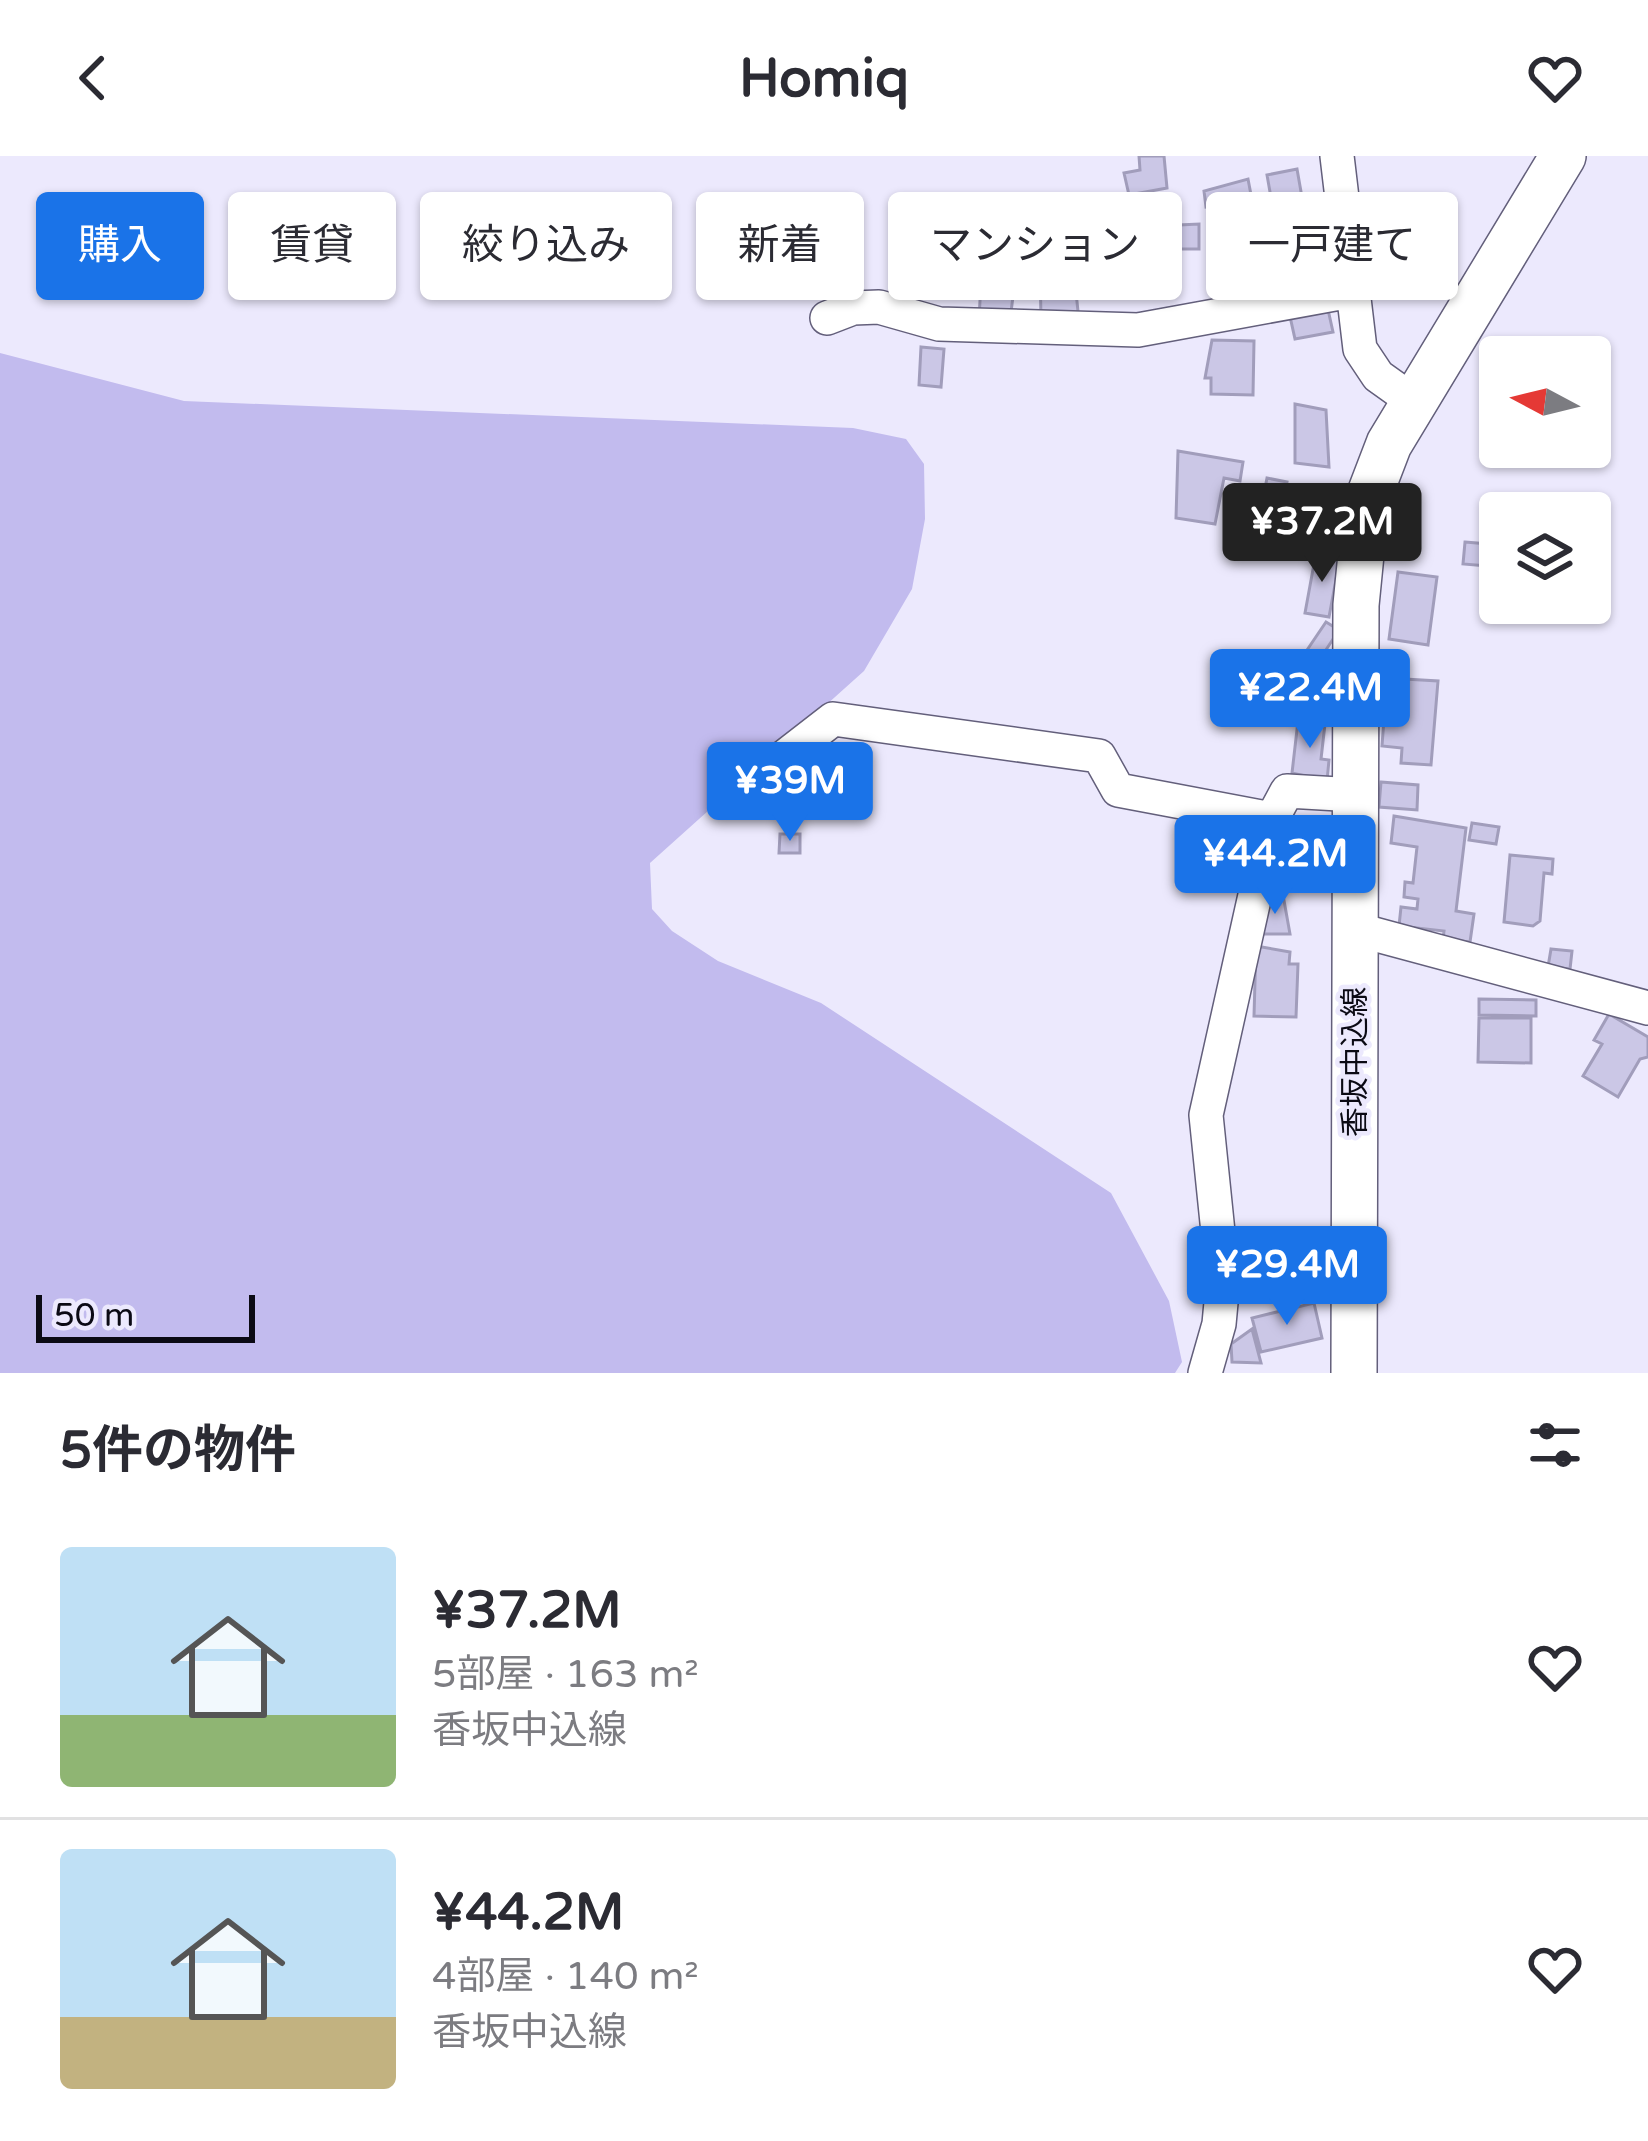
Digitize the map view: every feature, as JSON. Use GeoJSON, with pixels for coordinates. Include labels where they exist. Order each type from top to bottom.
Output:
{"type":"FeatureCollection","features":[{"type":"Feature","properties":{"kind":"main road","name":"香坂中込線"},"geometry":{"type":"LineString","coordinates":[[1354,1373],[1356,605],[1362,531],[1375,476],[1413,401],[1563,156]]}},
{"type":"Feature","properties":{"kind":"street"},"geometry":{"type":"LineString","coordinates":[[1337,156],[1341,192]]}},
{"type":"Feature","properties":{"kind":"street"},"geometry":{"type":"LineString","coordinates":[[827,318],[853,308],[879,307],[939,324],[1138,330],[1303,300]]}},
{"type":"Feature","properties":{"kind":"street"},"geometry":{"type":"LineString","coordinates":[[1353,300],[1360,349],[1368,364],[1413,401]]}},
{"type":"Feature","properties":{"kind":"street"},"geometry":{"type":"LineString","coordinates":[[776,764],[833,719],[1099,756],[1118,790],[1272,819]]}},
{"type":"Feature","properties":{"kind":"street"},"geometry":{"type":"LineString","coordinates":[[1205,1373],[1219,1324],[1222,1281],[1206,1115],[1272,819],[1286,791],[1356,794]]}},
{"type":"Feature","properties":{"kind":"street"},"geometry":{"type":"LineString","coordinates":[[1355,929],[1648,1008]]}},
{"type":"Feature","properties":{"kind":"shaded area"},"geometry":{"type":"Polygon","coordinates":[[[0,353],[184,401],[853,428],[906,439],[924,464],[925,519],[912,589],[864,671],[650,863],[652,909],[672,931],[718,961],[821,1003],[1111,1193],[1169,1301],[1182,1362],[1175,1373],[0,1373],[0,353]]]}},
{"type":"Feature","properties":{"kind":"building"},"geometry":{"type":"Polygon","coordinates":[[[1139,156],[1164,156],[1167,188],[1128,192],[1124,173],[1140,170],[1139,156]]]}},
{"type":"Feature","properties":{"kind":"building"},"geometry":{"type":"Polygon","coordinates":[[[1297,169],[1301,192],[1270,192],[1267,175],[1297,169]]]}},
{"type":"Feature","properties":{"kind":"building"},"geometry":{"type":"Polygon","coordinates":[[[1248,179],[1250,192],[1206,192],[1206,207],[1204,191],[1248,179]]]}},
{"type":"Feature","properties":{"kind":"building"},"geometry":{"type":"Polygon","coordinates":[[[1199,224],[1199,249],[1182,249],[1182,225],[1199,224]]]}},
{"type":"Feature","properties":{"kind":"building"},"geometry":{"type":"Polygon","coordinates":[[[980,300],[1013,300],[1010,320],[979,319],[980,300]]]}},
{"type":"Feature","properties":{"kind":"building"},"geometry":{"type":"Polygon","coordinates":[[[1041,300],[1077,300],[1079,321],[1041,320],[1041,300]]]}},
{"type":"Feature","properties":{"kind":"building"},"geometry":{"type":"Polygon","coordinates":[[[1327,305],[1333,332],[1295,339],[1289,312],[1327,305]]]}},
{"type":"Feature","properties":{"kind":"building"},"geometry":{"type":"Polygon","coordinates":[[[1212,340],[1254,341],[1253,395],[1211,394],[1211,378],[1205,378],[1212,340]]]}},
{"type":"Feature","properties":{"kind":"building"},"geometry":{"type":"Polygon","coordinates":[[[921,347],[944,349],[941,387],[919,385],[921,347]]]}},
{"type":"Feature","properties":{"kind":"building"},"geometry":{"type":"Polygon","coordinates":[[[1295,404],[1326,410],[1329,467],[1295,463],[1295,404]]]}},
{"type":"Feature","properties":{"kind":"building"},"geometry":{"type":"Polygon","coordinates":[[[1178,451],[1243,462],[1240,481],[1224,478],[1215,524],[1176,518],[1178,451]]]}},
{"type":"Feature","properties":{"kind":"building"},"geometry":{"type":"Polygon","coordinates":[[[1267,478],[1287,482],[1276,539],[1256,535],[1267,478]]]}},
{"type":"Feature","properties":{"kind":"building"},"geometry":{"type":"Polygon","coordinates":[[[1320,520],[1338,523],[1334,549],[1316,546],[1320,520]]]}},
{"type":"Feature","properties":{"kind":"building"},"geometry":{"type":"Polygon","coordinates":[[[1465,542],[1479,543],[1479,565],[1463,564],[1465,542]]]}},
{"type":"Feature","properties":{"kind":"building"},"geometry":{"type":"Polygon","coordinates":[[[1316,553],[1340,558],[1329,617],[1305,613],[1316,553]]]}},
{"type":"Feature","properties":{"kind":"building"},"geometry":{"type":"Polygon","coordinates":[[[1398,572],[1437,577],[1428,645],[1389,639],[1398,572]]]}},
{"type":"Feature","properties":{"kind":"building"},"geometry":{"type":"Polygon","coordinates":[[[1326,622],[1339,630],[1318,662],[1305,653],[1326,622]]]}},
{"type":"Feature","properties":{"kind":"building"},"geometry":{"type":"Polygon","coordinates":[[[1387,678],[1438,681],[1431,765],[1401,763],[1402,748],[1382,746],[1387,678]]]}},
{"type":"Feature","properties":{"kind":"building"},"geometry":{"type":"Polygon","coordinates":[[[1298,721],[1325,724],[1321,759],[1329,760],[1327,781],[1292,773],[1298,721]]]}},
{"type":"Feature","properties":{"kind":"building"},"geometry":{"type":"Polygon","coordinates":[[[1381,782],[1418,785],[1417,810],[1379,807],[1381,782]]]}},
{"type":"Feature","properties":{"kind":"building"},"geometry":{"type":"Polygon","coordinates":[[[1394,816],[1466,828],[1456,911],[1474,914],[1470,942],[1443,939],[1444,931],[1399,926],[1401,907],[1417,909],[1418,899],[1404,897],[1405,882],[1413,883],[1417,847],[1391,843],[1394,816]]]}},
{"type":"Feature","properties":{"kind":"building"},"geometry":{"type":"Polygon","coordinates":[[[1472,823],[1499,827],[1496,844],[1469,840],[1472,823]]]}},
{"type":"Feature","properties":{"kind":"building"},"geometry":{"type":"Polygon","coordinates":[[[780,834],[800,834],[800,853],[779,853],[780,834]]]}},
{"type":"Feature","properties":{"kind":"building"},"geometry":{"type":"Polygon","coordinates":[[[1510,855],[1553,859],[1552,874],[1544,873],[1540,921],[1533,926],[1504,922],[1510,855]]]}},
{"type":"Feature","properties":{"kind":"building"},"geometry":{"type":"Polygon","coordinates":[[[1269,894],[1283,895],[1290,934],[1259,934],[1269,894]]]}},
{"type":"Feature","properties":{"kind":"building"},"geometry":{"type":"Polygon","coordinates":[[[1256,946],[1290,952],[1289,964],[1298,964],[1296,1017],[1254,1016],[1256,946]]]}},
{"type":"Feature","properties":{"kind":"building"},"geometry":{"type":"Polygon","coordinates":[[[1551,949],[1572,951],[1570,969],[1548,967],[1551,949]]]}},
{"type":"Feature","properties":{"kind":"building"},"geometry":{"type":"Polygon","coordinates":[[[1479,999],[1536,1000],[1536,1016],[1479,1015],[1479,999]]]}},
{"type":"Feature","properties":{"kind":"building"},"geometry":{"type":"Polygon","coordinates":[[[1609,1014],[1648,1037],[1648,1057],[1640,1059],[1618,1097],[1583,1076],[1602,1044],[1594,1040],[1609,1014]]]}},
{"type":"Feature","properties":{"kind":"building"},"geometry":{"type":"Polygon","coordinates":[[[1479,1018],[1531,1018],[1531,1063],[1478,1062],[1479,1018]]]}},
{"type":"Feature","properties":{"kind":"building"},"geometry":{"type":"Polygon","coordinates":[[[1314,1303],[1322,1338],[1261,1352],[1252,1318],[1314,1303]]]}},
{"type":"Feature","properties":{"kind":"building"},"geometry":{"type":"Polygon","coordinates":[[[1252,1329],[1261,1363],[1232,1362],[1231,1344],[1252,1329]]]}}]}
